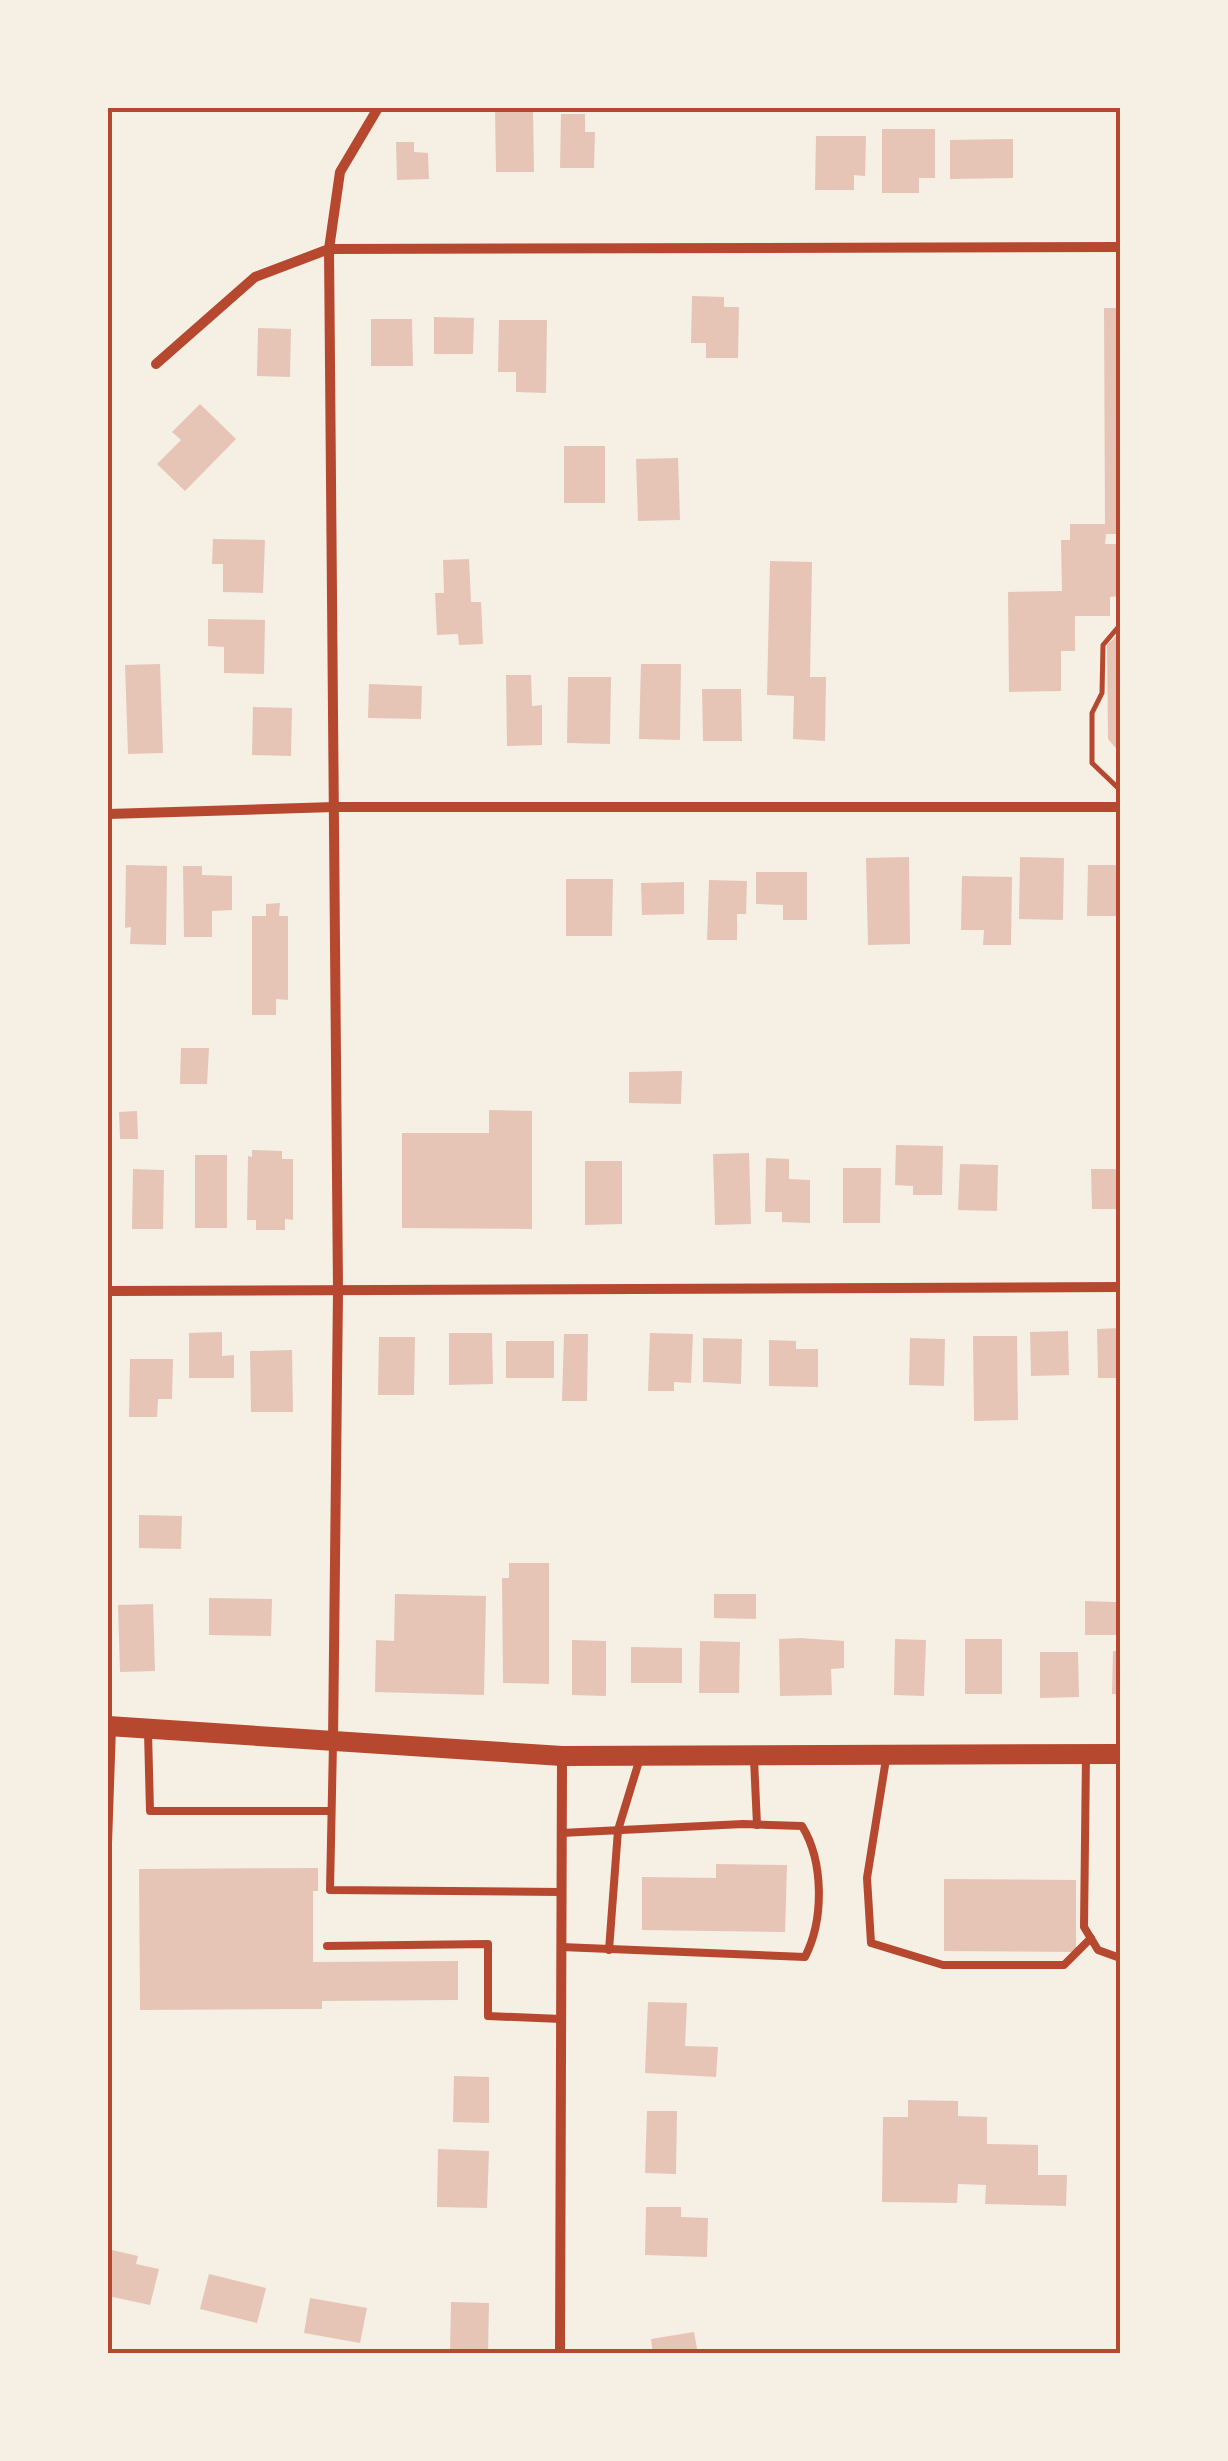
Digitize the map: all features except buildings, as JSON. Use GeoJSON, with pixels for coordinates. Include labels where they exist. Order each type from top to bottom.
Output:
{"type":"FeatureCollection","features":[{"type":"Feature","properties":{"kind":"main road"},"geometry":{"type":"LineString","coordinates":[[110,1726],[562,1756],[1120,1754]]}},
{"type":"Feature","properties":{"kind":"street"},"geometry":{"type":"LineString","coordinates":[[333,1743],[338,1291],[329,249],[340,172],[378,108]]}},
{"type":"Feature","properties":{"kind":"street"},"geometry":{"type":"LineString","coordinates":[[156,364],[255,277],[329,249],[1120,247]]}},
{"type":"Feature","properties":{"kind":"street"},"geometry":{"type":"LineString","coordinates":[[108,814],[334,808],[1120,807]]}},
{"type":"Feature","properties":{"kind":"street"},"geometry":{"type":"LineString","coordinates":[[108,1292],[1120,1287]]}},
{"type":"Feature","properties":{"kind":"street"},"geometry":{"type":"LineString","coordinates":[[560,2354],[562,1756]]}},
{"type":"Feature","properties":{"kind":"lane"},"geometry":{"type":"LineString","coordinates":[[108,1843],[110,1726]]}},
{"type":"Feature","properties":{"kind":"lane"},"geometry":{"type":"LineString","coordinates":[[148,1729],[150,1812],[331,1811]]}},
{"type":"Feature","properties":{"kind":"lane"},"geometry":{"type":"LineString","coordinates":[[333,1743],[330,1890],[561,1892]]}},
{"type":"Feature","properties":{"kind":"lane"},"geometry":{"type":"LineString","coordinates":[[886,1754],[867,1878],[871,1943],[942,1965],[1064,1965],[1091,1938]]}},
{"type":"Feature","properties":{"kind":"lane"},"geometry":{"type":"LineString","coordinates":[[1086,1754],[1084,1927],[1098,1950],[1120,1958]]}},
{"type":"Feature","properties":{"kind":"lane"},"geometry":{"type":"LineString","coordinates":[[754,1755],[758,1825]]}},
{"type":"Feature","properties":{"kind":"lane"},"geometry":{"type":"LineString","coordinates":[[609,1950],[618,1830],[641,1756]]}},
{"type":"Feature","properties":{"kind":"lane"},"geometry":{"type":"LineString","coordinates":[[561,1948],[805,1957],[817,1934],[816,1850],[802,1826],[562,1833]]}},
{"type":"Feature","properties":{"kind":"lane"},"geometry":{"type":"LineString","coordinates":[[327,1946],[488,1944],[488,2016],[561,2018]]}},
{"type":"Feature","properties":{"kind":"path"},"geometry":{"type":"LineString","coordinates":[[1120,625],[1102,645],[1102,693],[1092,712],[1092,763],[1120,790]]}}]}
